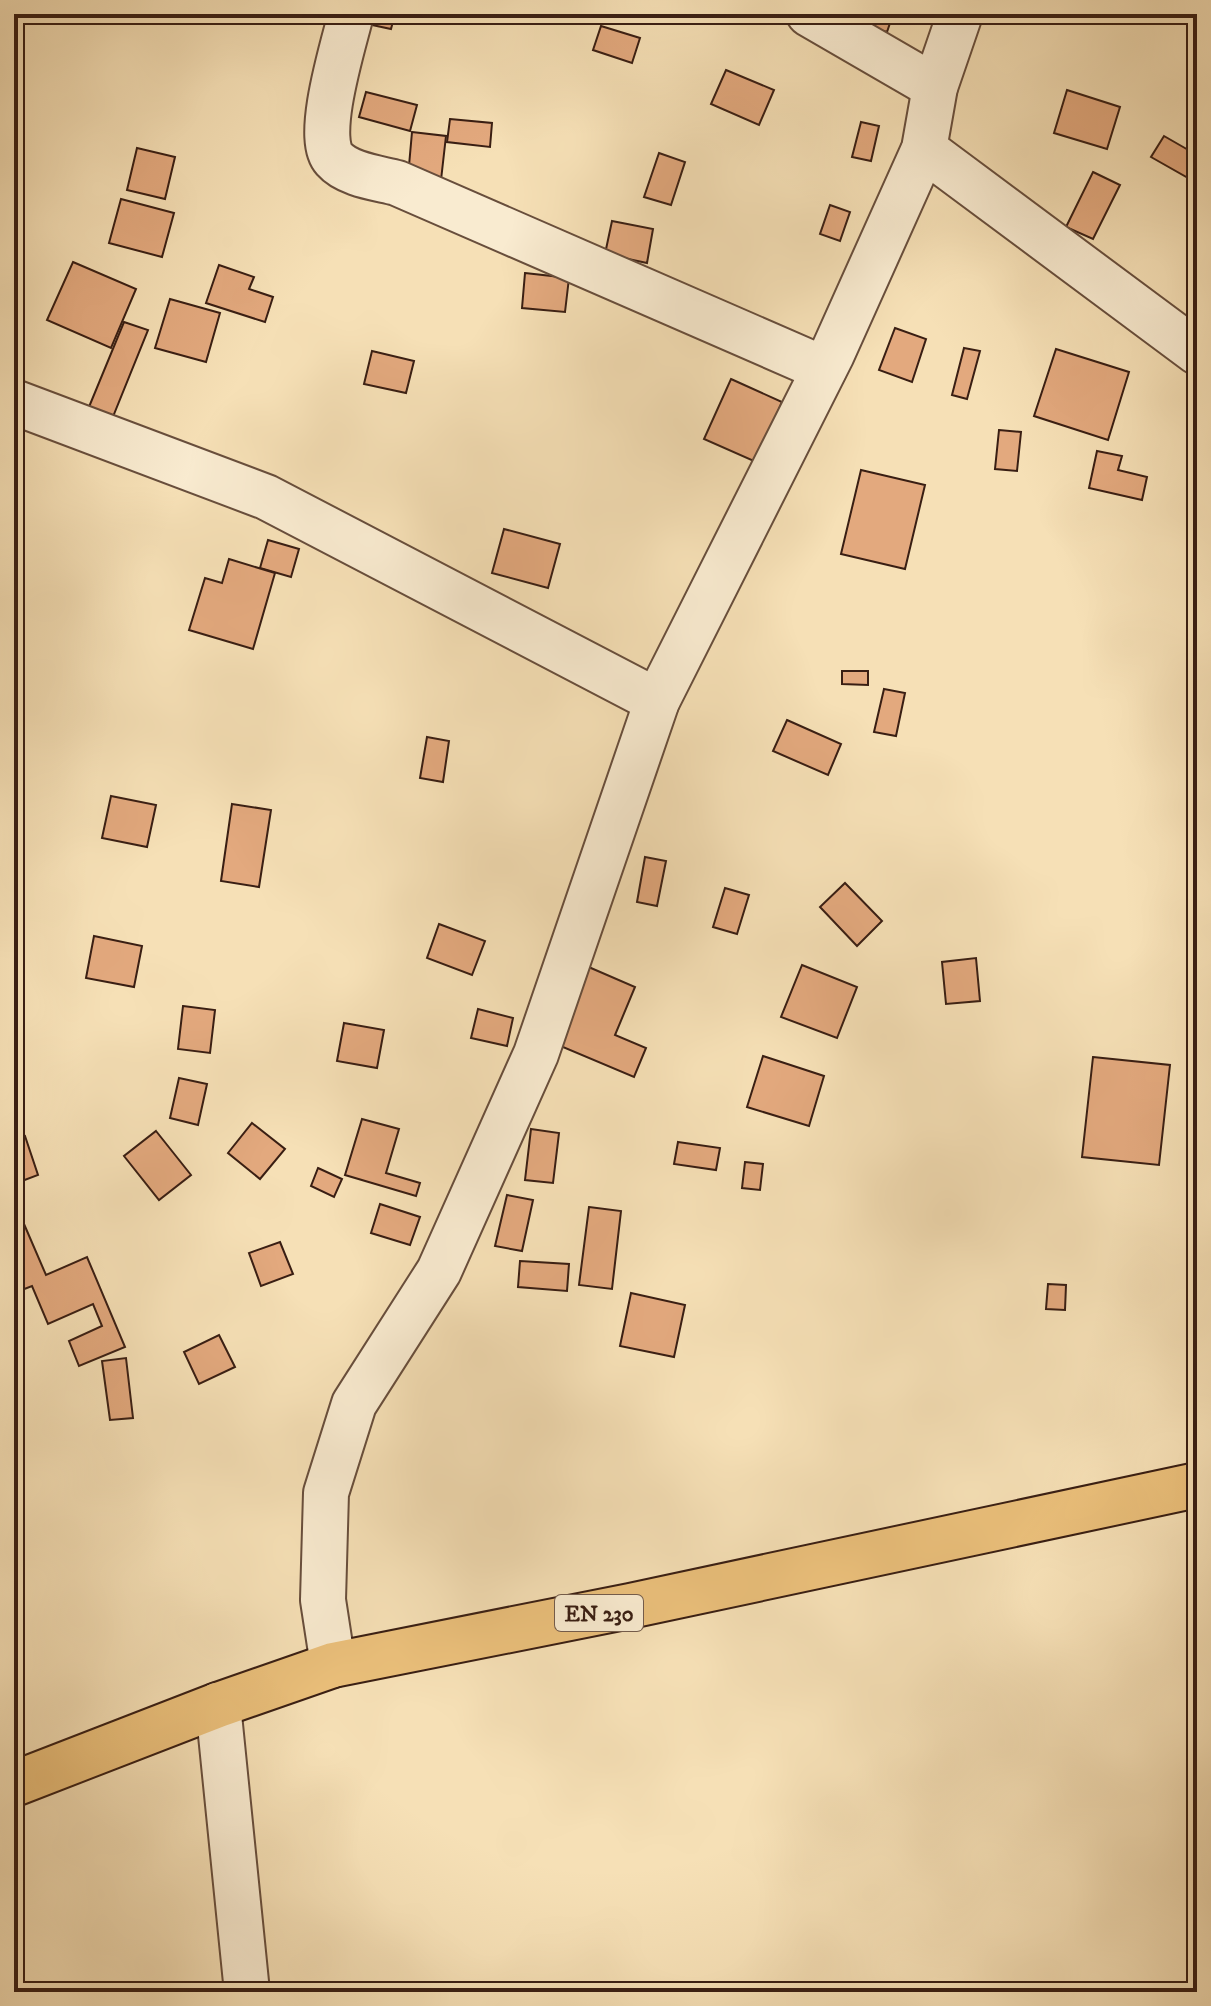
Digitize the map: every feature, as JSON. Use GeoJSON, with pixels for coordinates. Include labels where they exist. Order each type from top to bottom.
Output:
{"type":"FeatureCollection","features":[{"type":"Feature","properties":{"kind":"main road","name":"EN 230"},"geometry":{"type":"LineString","coordinates":[[14,1784],[218,1705],[333,1665],[646,1603],[1197,1485]]}},
{"type":"Feature","properties":{"kind":"street"},"geometry":{"type":"LineString","coordinates":[[351,14],[328,108],[327,141],[333,158],[348,169],[397,183],[824,369]]}},
{"type":"Feature","properties":{"kind":"street"},"geometry":{"type":"LineString","coordinates":[[809,14],[935,87]]}},
{"type":"Feature","properties":{"kind":"street"},"geometry":{"type":"LineString","coordinates":[[333,1665],[323,1600],[326,1493],[354,1404],[439,1271],[536,1054],[657,701],[824,369],[924,149],[935,87],[960,14]]}},
{"type":"Feature","properties":{"kind":"street"},"geometry":{"type":"LineString","coordinates":[[924,149],[1197,352]]}},
{"type":"Feature","properties":{"kind":"street"},"geometry":{"type":"LineString","coordinates":[[14,402],[266,497],[657,701]]}},
{"type":"Feature","properties":{"kind":"street"},"geometry":{"type":"LineString","coordinates":[[218,1705],[247,1992]]}},
{"type":"Feature","properties":{"kind":"building"},"geometry":{"type":"Polygon","coordinates":[[[360,14],[395,14],[391,29],[358,22],[360,14]]]}},
{"type":"Feature","properties":{"kind":"building"},"geometry":{"type":"Polygon","coordinates":[[[846,14],[893,14],[887,32],[844,20],[846,14]]]}},
{"type":"Feature","properties":{"kind":"building"},"geometry":{"type":"Polygon","coordinates":[[[601,26],[640,38],[632,63],[593,50],[601,26]]]}},
{"type":"Feature","properties":{"kind":"building"},"geometry":{"type":"Polygon","coordinates":[[[726,70],[774,90],[759,125],[711,104],[726,70]]]}},
{"type":"Feature","properties":{"kind":"building"},"geometry":{"type":"Polygon","coordinates":[[[1067,90],[1120,107],[1107,149],[1054,133],[1067,90]]]}},
{"type":"Feature","properties":{"kind":"building"},"geometry":{"type":"Polygon","coordinates":[[[366,92],[417,105],[410,131],[359,117],[366,92]]]}},
{"type":"Feature","properties":{"kind":"building"},"geometry":{"type":"Polygon","coordinates":[[[450,119],[492,123],[490,147],[447,142],[450,119]]]}},
{"type":"Feature","properties":{"kind":"building"},"geometry":{"type":"Polygon","coordinates":[[[861,122],[879,126],[871,161],[852,157],[861,122]]]}},
{"type":"Feature","properties":{"kind":"building"},"geometry":{"type":"Polygon","coordinates":[[[412,132],[446,136],[441,180],[408,177],[412,132]]]}},
{"type":"Feature","properties":{"kind":"building"},"geometry":{"type":"Polygon","coordinates":[[[1164,136],[1197,155],[1197,183],[1151,157],[1164,136]]]}},
{"type":"Feature","properties":{"kind":"building"},"geometry":{"type":"Polygon","coordinates":[[[137,148],[175,157],[165,199],[127,190],[137,148]]]}},
{"type":"Feature","properties":{"kind":"building"},"geometry":{"type":"Polygon","coordinates":[[[659,153],[685,162],[671,205],[644,197],[659,153]]]}},
{"type":"Feature","properties":{"kind":"building"},"geometry":{"type":"Polygon","coordinates":[[[1093,172],[1120,185],[1093,239],[1066,227],[1093,172]]]}},
{"type":"Feature","properties":{"kind":"building"},"geometry":{"type":"Polygon","coordinates":[[[121,199],[174,213],[162,257],[109,243],[121,199]]]}},
{"type":"Feature","properties":{"kind":"building"},"geometry":{"type":"Polygon","coordinates":[[[830,205],[850,212],[840,241],[820,234],[830,205]]]}},
{"type":"Feature","properties":{"kind":"building"},"geometry":{"type":"Polygon","coordinates":[[[612,221],[653,229],[647,263],[605,254],[612,221]]]}},
{"type":"Feature","properties":{"kind":"building"},"geometry":{"type":"Polygon","coordinates":[[[73,262],[136,289],[111,348],[47,320],[73,262]]]}},
{"type":"Feature","properties":{"kind":"building"},"geometry":{"type":"Polygon","coordinates":[[[219,265],[254,277],[249,289],[273,297],[265,322],[206,303],[219,265]]]}},
{"type":"Feature","properties":{"kind":"building"},"geometry":{"type":"Polygon","coordinates":[[[525,273],[569,278],[565,312],[522,308],[525,273]]]}},
{"type":"Feature","properties":{"kind":"building"},"geometry":{"type":"Polygon","coordinates":[[[170,299],[220,313],[206,362],[155,348],[170,299]]]}},
{"type":"Feature","properties":{"kind":"building"},"geometry":{"type":"Polygon","coordinates":[[[124,322],[148,330],[108,429],[84,419],[124,322]]]}},
{"type":"Feature","properties":{"kind":"building"},"geometry":{"type":"Polygon","coordinates":[[[895,328],[926,339],[912,382],[879,370],[895,328]]]}},
{"type":"Feature","properties":{"kind":"building"},"geometry":{"type":"Polygon","coordinates":[[[964,348],[980,351],[967,399],[952,395],[964,348]]]}},
{"type":"Feature","properties":{"kind":"building"},"geometry":{"type":"Polygon","coordinates":[[[1056,349],[1129,372],[1108,440],[1034,416],[1056,349]]]}},
{"type":"Feature","properties":{"kind":"building"},"geometry":{"type":"Polygon","coordinates":[[[372,351],[414,361],[406,393],[364,384],[372,351]]]}},
{"type":"Feature","properties":{"kind":"building"},"geometry":{"type":"Polygon","coordinates":[[[731,379],[782,402],[756,462],[704,439],[731,379]]]}},
{"type":"Feature","properties":{"kind":"building"},"geometry":{"type":"Polygon","coordinates":[[[999,430],[1021,432],[1017,471],[995,469],[999,430]]]}},
{"type":"Feature","properties":{"kind":"building"},"geometry":{"type":"Polygon","coordinates":[[[1097,451],[1122,456],[1118,470],[1147,477],[1142,500],[1089,488],[1097,451]]]}},
{"type":"Feature","properties":{"kind":"building"},"geometry":{"type":"Polygon","coordinates":[[[861,470],[925,485],[905,569],[841,554],[861,470]]]}},
{"type":"Feature","properties":{"kind":"building"},"geometry":{"type":"Polygon","coordinates":[[[504,529],[560,544],[548,588],[492,573],[504,529]]]}},
{"type":"Feature","properties":{"kind":"building"},"geometry":{"type":"Polygon","coordinates":[[[268,540],[299,549],[291,577],[260,568],[268,540]]]}},
{"type":"Feature","properties":{"kind":"building"},"geometry":{"type":"Polygon","coordinates":[[[229,559],[275,573],[253,649],[189,630],[205,578],[222,583],[229,559]]]}},
{"type":"Feature","properties":{"kind":"building"},"geometry":{"type":"Polygon","coordinates":[[[842,671],[868,671],[868,685],[842,684],[842,671]]]}},
{"type":"Feature","properties":{"kind":"building"},"geometry":{"type":"Polygon","coordinates":[[[884,689],[905,693],[896,736],[874,732],[884,689]]]}},
{"type":"Feature","properties":{"kind":"building"},"geometry":{"type":"Polygon","coordinates":[[[787,720],[841,744],[828,775],[773,751],[787,720]]]}},
{"type":"Feature","properties":{"kind":"building"},"geometry":{"type":"Polygon","coordinates":[[[427,737],[449,741],[443,782],[420,778],[427,737]]]}},
{"type":"Feature","properties":{"kind":"building"},"geometry":{"type":"Polygon","coordinates":[[[111,796],[156,805],[147,847],[102,838],[111,796]]]}},
{"type":"Feature","properties":{"kind":"building"},"geometry":{"type":"Polygon","coordinates":[[[232,804],[271,810],[259,887],[221,881],[232,804]]]}},
{"type":"Feature","properties":{"kind":"building"},"geometry":{"type":"Polygon","coordinates":[[[645,857],[666,861],[657,906],[637,902],[645,857]]]}},
{"type":"Feature","properties":{"kind":"building"},"geometry":{"type":"Polygon","coordinates":[[[845,883],[882,921],[857,946],[820,907],[845,883]]]}},
{"type":"Feature","properties":{"kind":"building"},"geometry":{"type":"Polygon","coordinates":[[[725,888],[749,895],[737,934],[713,927],[725,888]]]}},
{"type":"Feature","properties":{"kind":"building"},"geometry":{"type":"Polygon","coordinates":[[[439,924],[485,941],[472,975],[427,958],[439,924]]]}},
{"type":"Feature","properties":{"kind":"building"},"geometry":{"type":"Polygon","coordinates":[[[94,936],[142,946],[134,987],[86,978],[94,936]]]}},
{"type":"Feature","properties":{"kind":"building"},"geometry":{"type":"Polygon","coordinates":[[[976,958],[980,1001],[946,1004],[942,962],[976,958]]]}},
{"type":"Feature","properties":{"kind":"building"},"geometry":{"type":"Polygon","coordinates":[[[584,965],[635,987],[615,1035],[646,1048],[634,1077],[551,1042],[584,965]]]}},
{"type":"Feature","properties":{"kind":"building"},"geometry":{"type":"Polygon","coordinates":[[[802,965],[857,987],[837,1038],[781,1017],[802,965]]]}},
{"type":"Feature","properties":{"kind":"building"},"geometry":{"type":"Polygon","coordinates":[[[183,1006],[215,1010],[210,1053],[178,1049],[183,1006]]]}},
{"type":"Feature","properties":{"kind":"building"},"geometry":{"type":"Polygon","coordinates":[[[478,1009],[513,1018],[507,1046],[471,1038],[478,1009]]]}},
{"type":"Feature","properties":{"kind":"building"},"geometry":{"type":"Polygon","coordinates":[[[344,1023],[384,1030],[377,1068],[337,1061],[344,1023]]]}},
{"type":"Feature","properties":{"kind":"building"},"geometry":{"type":"Polygon","coordinates":[[[763,1056],[824,1076],[809,1126],[747,1107],[763,1056]]]}},
{"type":"Feature","properties":{"kind":"building"},"geometry":{"type":"Polygon","coordinates":[[[1093,1057],[1170,1065],[1159,1165],[1082,1157],[1093,1057]]]}},
{"type":"Feature","properties":{"kind":"building"},"geometry":{"type":"Polygon","coordinates":[[[179,1078],[207,1084],[198,1125],[170,1118],[179,1078]]]}},
{"type":"Feature","properties":{"kind":"building"},"geometry":{"type":"Polygon","coordinates":[[[362,1119],[399,1129],[386,1173],[420,1183],[416,1196],[345,1175],[362,1119]]]}},
{"type":"Feature","properties":{"kind":"building"},"geometry":{"type":"Polygon","coordinates":[[[252,1123],[285,1149],[260,1179],[228,1153],[252,1123]]]}},
{"type":"Feature","properties":{"kind":"building"},"geometry":{"type":"Polygon","coordinates":[[[531,1129],[559,1133],[553,1183],[525,1180],[531,1129]]]}},
{"type":"Feature","properties":{"kind":"building"},"geometry":{"type":"Polygon","coordinates":[[[156,1131],[191,1175],[159,1200],[124,1156],[156,1131]]]}},
{"type":"Feature","properties":{"kind":"building"},"geometry":{"type":"Polygon","coordinates":[[[25,1136],[38,1175],[14,1184],[14,1139],[25,1136]]]}},
{"type":"Feature","properties":{"kind":"building"},"geometry":{"type":"Polygon","coordinates":[[[678,1142],[720,1148],[716,1170],[674,1164],[678,1142]]]}},
{"type":"Feature","properties":{"kind":"building"},"geometry":{"type":"Polygon","coordinates":[[[745,1162],[763,1164],[760,1190],[742,1188],[745,1162]]]}},
{"type":"Feature","properties":{"kind":"building"},"geometry":{"type":"Polygon","coordinates":[[[318,1168],[342,1179],[334,1197],[311,1186],[318,1168]]]}},
{"type":"Feature","properties":{"kind":"building"},"geometry":{"type":"Polygon","coordinates":[[[507,1195],[533,1200],[522,1251],[495,1246],[507,1195]]]}},
{"type":"Feature","properties":{"kind":"building"},"geometry":{"type":"Polygon","coordinates":[[[380,1204],[420,1217],[410,1245],[371,1233],[380,1204]]]}},
{"type":"Feature","properties":{"kind":"building"},"geometry":{"type":"Polygon","coordinates":[[[589,1207],[621,1211],[612,1289],[579,1285],[589,1207]]]}},
{"type":"Feature","properties":{"kind":"building"},"geometry":{"type":"Polygon","coordinates":[[[24,1224],[46,1275],[87,1257],[125,1347],[79,1366],[69,1341],[102,1326],[93,1304],[48,1324],[32,1286],[14,1293],[14,1228],[24,1224]]]}},
{"type":"Feature","properties":{"kind":"building"},"geometry":{"type":"Polygon","coordinates":[[[280,1242],[293,1274],[261,1286],[249,1253],[280,1242]]]}},
{"type":"Feature","properties":{"kind":"building"},"geometry":{"type":"Polygon","coordinates":[[[520,1261],[569,1264],[567,1291],[518,1287],[520,1261]]]}},
{"type":"Feature","properties":{"kind":"building"},"geometry":{"type":"Polygon","coordinates":[[[1048,1284],[1066,1285],[1065,1310],[1046,1309],[1048,1284]]]}},
{"type":"Feature","properties":{"kind":"building"},"geometry":{"type":"Polygon","coordinates":[[[631,1293],[685,1305],[674,1357],[620,1346],[631,1293]]]}},
{"type":"Feature","properties":{"kind":"building"},"geometry":{"type":"Polygon","coordinates":[[[219,1335],[235,1367],[199,1384],[184,1352],[219,1335]]]}},
{"type":"Feature","properties":{"kind":"building"},"geometry":{"type":"Polygon","coordinates":[[[126,1358],[133,1418],[110,1420],[102,1361],[126,1358]]]}}]}
